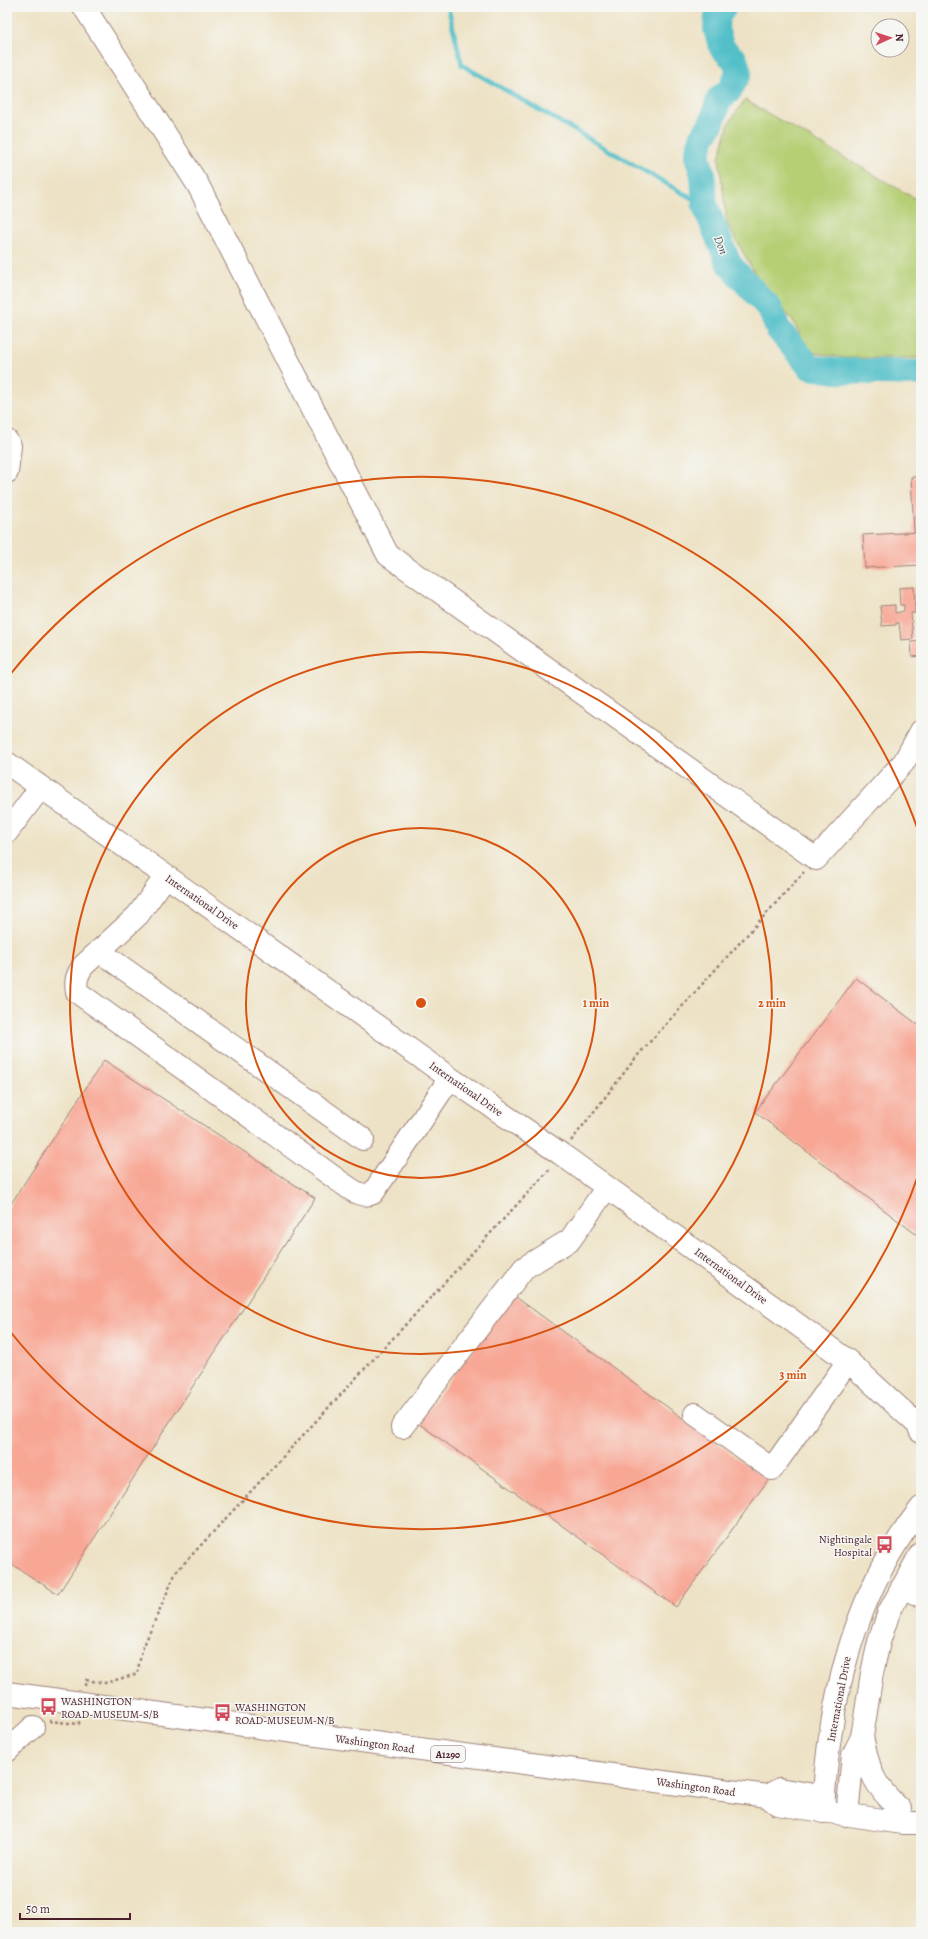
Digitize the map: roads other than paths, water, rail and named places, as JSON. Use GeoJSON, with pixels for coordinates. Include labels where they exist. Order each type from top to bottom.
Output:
{"type":"FeatureCollection","features":[{"type":"Feature","properties":{"kind":"street"},"geometry":{"type":"LineString","coordinates":[[84,7],[198,185],[388,555],[816,859],[904,762],[921,731]]}},
{"type":"Feature","properties":{"kind":"street"},"geometry":{"type":"LineString","coordinates":[[7,441],[10,446],[7,472]]}},
{"type":"Feature","properties":{"kind":"street","name":"International Drive"},"geometry":{"type":"LineString","coordinates":[[7,763],[450,1078],[607,1187],[848,1361],[920,1428]]}},
{"type":"Feature","properties":{"kind":"street"},"geometry":{"type":"LineString","coordinates":[[7,832],[42,787]]}},
{"type":"Feature","properties":{"kind":"street"},"geometry":{"type":"LineString","coordinates":[[166,876],[138,915],[77,975],[75,983],[77,992],[360,1195],[367,1196],[373,1193],[450,1078]]}},
{"type":"Feature","properties":{"kind":"street"},"geometry":{"type":"LineString","coordinates":[[100,951],[363,1139]]}},
{"type":"Feature","properties":{"kind":"street"},"geometry":{"type":"LineString","coordinates":[[402,1427],[524,1268],[570,1240],[607,1187]]}},
{"type":"Feature","properties":{"kind":"street"},"geometry":{"type":"LineString","coordinates":[[695,1414],[772,1469],[848,1361]]}},
{"type":"Feature","properties":{"kind":"street","name":"International Drive"},"geometry":{"type":"LineString","coordinates":[[824,1804],[840,1683],[857,1624],[880,1572],[907,1525],[921,1508]]}},
{"type":"Feature","properties":{"kind":"street"},"geometry":{"type":"LineString","coordinates":[[848,1808],[853,1755],[862,1737],[872,1673],[879,1642],[889,1612],[921,1553]]}},
{"type":"Feature","properties":{"kind":"street"},"geometry":{"type":"LineString","coordinates":[[902,1587],[921,1596]]}},
{"type":"Feature","properties":{"kind":"street","name":"Washington Road"},"geometry":{"type":"LineString","coordinates":[[7,1693],[129,1711],[767,1796],[780,1789],[824,1804],[848,1808],[902,1823],[921,1822]]}},
{"type":"Feature","properties":{"kind":"street"},"geometry":{"type":"LineString","coordinates":[[7,1751],[33,1727]]}},
{"type":"Feature","properties":{"kind":"street"},"geometry":{"type":"LineString","coordinates":[[862,1737],[870,1770],[876,1784],[900,1809]]}},
{"type":"Feature","properties":{"kind":"street","name":"Washington Road"},"geometry":{"type":"LineString","coordinates":[[848,1808],[900,1809],[921,1813]]}},
{"type":"Feature","properties":{"kind":"waterway"},"geometry":{"type":"LineString","coordinates":[[448,7],[462,65],[705,206]]}},
{"type":"Feature","properties":{"kind":"waterway","name":"Don"},"geometry":{"type":"LineString","coordinates":[[724,7],[717,17],[716,29],[722,48],[735,60],[739,73],[729,91],[719,99],[712,122],[702,138],[697,155],[703,175],[705,206],[729,264],[770,309],[778,329],[810,367],[836,371],[921,373]]}},
{"type":"Feature","properties":{"kind":"place","name":"Nightingale Hospital"},"geometry":{"type":"Point","coordinates":[885,1545]}},
{"type":"Feature","properties":{"kind":"place","name":"WASHINGTON ROAD-MUSEUM-S/B"},"geometry":{"type":"Point","coordinates":[48,1707]}},
{"type":"Feature","properties":{"kind":"place","name":"WASHINGTON ROAD-MUSEUM-N/B"},"geometry":{"type":"Point","coordinates":[222,1713]}}]}
